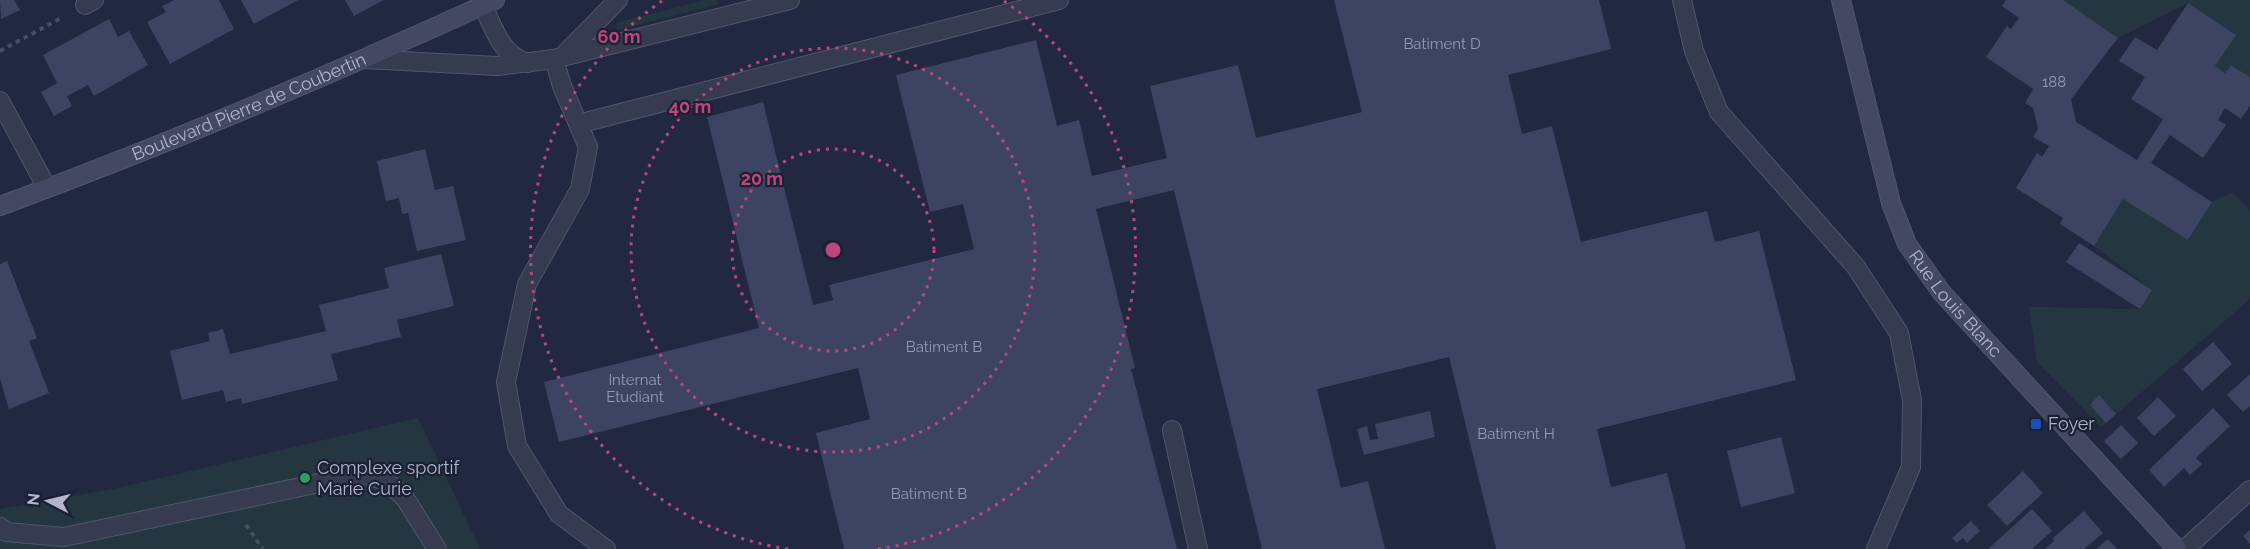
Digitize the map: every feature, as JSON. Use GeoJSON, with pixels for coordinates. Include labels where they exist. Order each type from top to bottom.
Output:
{"type":"FeatureCollection","features":[{"type":"Feature","properties":{"kind":"street"},"geometry":{"type":"LineString","coordinates":[[558,58],[618,0]]}},
{"type":"Feature","properties":{"kind":"street"},"geometry":{"type":"LineString","coordinates":[[364,59],[497,66],[530,64],[790,0]]}},
{"type":"Feature","properties":{"kind":"street"},"geometry":{"type":"LineString","coordinates":[[578,124],[1059,0]]}},
{"type":"Feature","properties":{"kind":"street"},"geometry":{"type":"LineString","coordinates":[[1682,0],[1694,51],[1719,112],[1856,267],[1899,333],[1912,400],[1911,467],[1876,549]]}},
{"type":"Feature","properties":{"kind":"street","name":"Rue Louis Blanc"},"geometry":{"type":"LineString","coordinates":[[1841,0],[1891,203],[1907,244],[1942,293],[2177,549]]}},
{"type":"Feature","properties":{"kind":"street"},"geometry":{"type":"LineString","coordinates":[[489,3],[506,50],[517,60],[530,64]]}},
{"type":"Feature","properties":{"kind":"street","name":"Boulevard Pierre de Coubertin"},"geometry":{"type":"LineString","coordinates":[[0,206],[47,189],[364,59],[489,3]]}},
{"type":"Feature","properties":{"kind":"street"},"geometry":{"type":"LineString","coordinates":[[558,58],[578,124],[588,147],[580,189],[527,284],[506,382],[517,446],[558,514],[606,549]]}},
{"type":"Feature","properties":{"kind":"street"},"geometry":{"type":"LineString","coordinates":[[0,100],[47,189]]}},
{"type":"Feature","properties":{"kind":"street"},"geometry":{"type":"LineString","coordinates":[[1172,430],[1198,549]]}},
{"type":"Feature","properties":{"kind":"street"},"geometry":{"type":"LineString","coordinates":[[0,527],[6,531],[64,537],[362,474],[386,481],[405,498],[436,549]]}},
{"type":"Feature","properties":{"kind":"street"},"geometry":{"type":"LineString","coordinates":[[2185,549],[2250,490]]}},
{"type":"Feature","properties":{"kind":"path"},"geometry":{"type":"LineString","coordinates":[[0,51],[90,2]]}},
{"type":"Feature","properties":{"kind":"shaded area"},"geometry":{"type":"Polygon","coordinates":[[[705,0],[716,0],[718,4],[618,30],[616,23],[705,0]]]}},
{"type":"Feature","properties":{"kind":"shaded area"},"geometry":{"type":"Polygon","coordinates":[[[2063,0],[2250,0],[2250,77],[2232,65],[2225,73],[2215,66],[2235,34],[2188,3],[2118,38],[2063,0]]]}},
{"type":"Feature","properties":{"kind":"shaded area"},"geometry":{"type":"Polygon","coordinates":[[[2233,192],[2250,211],[2250,299],[2101,427],[2037,362],[2029,307],[2140,309],[2152,290],[2094,246],[2123,199],[2188,240],[2212,202],[2233,192]]]}},
{"type":"Feature","properties":{"kind":"shaded area","name":"Complexe sportif Marie Curie"},"geometry":{"type":"Polygon","coordinates":[[[418,418],[480,549],[0,549],[0,509],[118,488],[418,418]]]}},
{"type":"Feature","properties":{"kind":"building"},"geometry":{"type":"Polygon","coordinates":[[[0,0],[14,0],[20,10],[1,19],[0,0]]]}},
{"type":"Feature","properties":{"kind":"building"},"geometry":{"type":"Polygon","coordinates":[[[174,0],[219,0],[234,29],[170,64],[147,22],[166,12],[162,6],[174,0]]]}},
{"type":"Feature","properties":{"kind":"building"},"geometry":{"type":"Polygon","coordinates":[[[241,0],[298,0],[254,24],[241,0]]]}},
{"type":"Feature","properties":{"kind":"building"},"geometry":{"type":"Polygon","coordinates":[[[345,0],[384,0],[354,16],[345,0]]]}},
{"type":"Feature","properties":{"kind":"building"},"geometry":{"type":"Polygon","coordinates":[[[1334,0],[1599,0],[1611,49],[1508,75],[1522,134],[1552,126],[1581,242],[1707,211],[1715,242],[1759,231],[1796,380],[1597,429],[1611,487],[1667,473],[1686,549],[1496,549],[1449,357],[1317,389],[1341,488],[1368,481],[1385,549],[1262,549],[1174,190],[1096,209],[1135,368],[1131,369],[1177,549],[844,549],[816,433],[870,419],[858,368],[559,442],[544,382],[759,328],[707,117],[763,102],[813,305],[833,300],[829,285],[974,249],[963,204],[930,212],[896,75],[1036,40],[1057,126],[1079,120],[1092,176],[1167,158],[1150,86],[1238,65],[1256,138],[1362,112],[1334,0]]]}},
{"type":"Feature","properties":{"kind":"building"},"geometry":{"type":"Polygon","coordinates":[[[2006,0],[2063,0],[2118,38],[2071,99],[2076,122],[2137,160],[2163,119],[2131,99],[2145,77],[2119,61],[2135,37],[2157,50],[2188,3],[2236,35],[2215,66],[2225,73],[2231,65],[2250,77],[2250,106],[2241,119],[2225,108],[2218,120],[2226,125],[2203,158],[2170,135],[2151,163],[2212,202],[2188,240],[2123,199],[2094,246],[2060,224],[2063,218],[2016,188],[2037,153],[2042,157],[2049,146],[2033,137],[2038,129],[2036,120],[2033,108],[2025,103],[2033,89],[1986,57],[2007,26],[2011,29],[2019,18],[2002,6],[2006,0]]]}},
{"type":"Feature","properties":{"kind":"building"},"geometry":{"type":"Polygon","coordinates":[[[109,19],[118,37],[129,31],[148,65],[94,96],[88,85],[67,96],[72,106],[54,116],[41,92],[57,83],[43,55],[109,19]]]}},
{"type":"Feature","properties":{"kind":"building"},"geometry":{"type":"Polygon","coordinates":[[[425,149],[435,190],[453,186],[466,240],[417,251],[408,213],[402,214],[399,198],[386,201],[377,161],[425,149]]]}},
{"type":"Feature","properties":{"kind":"building"},"geometry":{"type":"Polygon","coordinates":[[[2079,243],[2152,290],[2140,309],[2066,262],[2079,243]]]}},
{"type":"Feature","properties":{"kind":"building"},"geometry":{"type":"Polygon","coordinates":[[[441,254],[454,306],[397,320],[401,337],[331,354],[338,380],[242,404],[241,398],[226,402],[223,390],[182,400],[170,351],[210,341],[208,333],[223,329],[230,354],[326,331],[319,305],[389,288],[384,268],[441,254]]]}},
{"type":"Feature","properties":{"kind":"building"},"geometry":{"type":"Polygon","coordinates":[[[7,261],[37,338],[29,341],[49,393],[9,409],[0,379],[0,264],[7,261]]]}},
{"type":"Feature","properties":{"kind":"building"},"geometry":{"type":"Polygon","coordinates":[[[2213,342],[2232,364],[2202,391],[2183,369],[2213,342]]]}},
{"type":"Feature","properties":{"kind":"building"},"geometry":{"type":"Polygon","coordinates":[[[2250,374],[2250,406],[2243,412],[2227,395],[2250,374]]]}},
{"type":"Feature","properties":{"kind":"building"},"geometry":{"type":"Polygon","coordinates":[[[2099,395],[2116,414],[2106,423],[2090,405],[2099,395]]]}},
{"type":"Feature","properties":{"kind":"building"},"geometry":{"type":"Polygon","coordinates":[[[2158,397],[2176,416],[2154,436],[2137,418],[2158,397]]]}},
{"type":"Feature","properties":{"kind":"building"},"geometry":{"type":"Polygon","coordinates":[[[2213,408],[2230,426],[2196,458],[2202,464],[2190,475],[2184,468],[2164,487],[2149,470],[2213,408]]]}},
{"type":"Feature","properties":{"kind":"building"},"geometry":{"type":"Polygon","coordinates":[[[1430,411],[1435,437],[1364,455],[1357,429],[1367,426],[1370,440],[1378,439],[1375,424],[1430,411]]]}},
{"type":"Feature","properties":{"kind":"building"},"geometry":{"type":"Polygon","coordinates":[[[2121,425],[2138,443],[2121,459],[2104,441],[2121,425]]]}},
{"type":"Feature","properties":{"kind":"building"},"geometry":{"type":"Polygon","coordinates":[[[1781,437],[1795,493],[1741,507],[1727,451],[1781,437]]]}},
{"type":"Feature","properties":{"kind":"building"},"geometry":{"type":"Polygon","coordinates":[[[2023,471],[2043,493],[2007,526],[1987,505],[2023,471]]]}},
{"type":"Feature","properties":{"kind":"building"},"geometry":{"type":"Polygon","coordinates":[[[2032,509],[2052,531],[2032,549],[1988,549],[2032,509]]]}},
{"type":"Feature","properties":{"kind":"building"},"geometry":{"type":"Polygon","coordinates":[[[2084,511],[2103,533],[2084,549],[2045,549],[2054,541],[2053,538],[2084,511]]]}},
{"type":"Feature","properties":{"kind":"building"},"geometry":{"type":"Polygon","coordinates":[[[1971,521],[1980,531],[1967,543],[1963,538],[1957,543],[1952,538],[1971,521]]]}},
{"type":"Feature","properties":{"kind":"building"},"geometry":{"type":"Polygon","coordinates":[[[2250,530],[2250,544],[2243,536],[2250,530]]]}},
{"type":"Feature","properties":{"kind":"building"},"geometry":{"type":"Polygon","coordinates":[[[2108,539],[2117,549],[2096,549],[2108,539]]]}},
{"type":"Feature","properties":{"kind":"place","name":"Foyer"},"geometry":{"type":"Point","coordinates":[2036,424]}},
{"type":"Feature","properties":{"kind":"place","name":"Complexe sportif Marie Curie"},"geometry":{"type":"Point","coordinates":[305,478]}}]}
